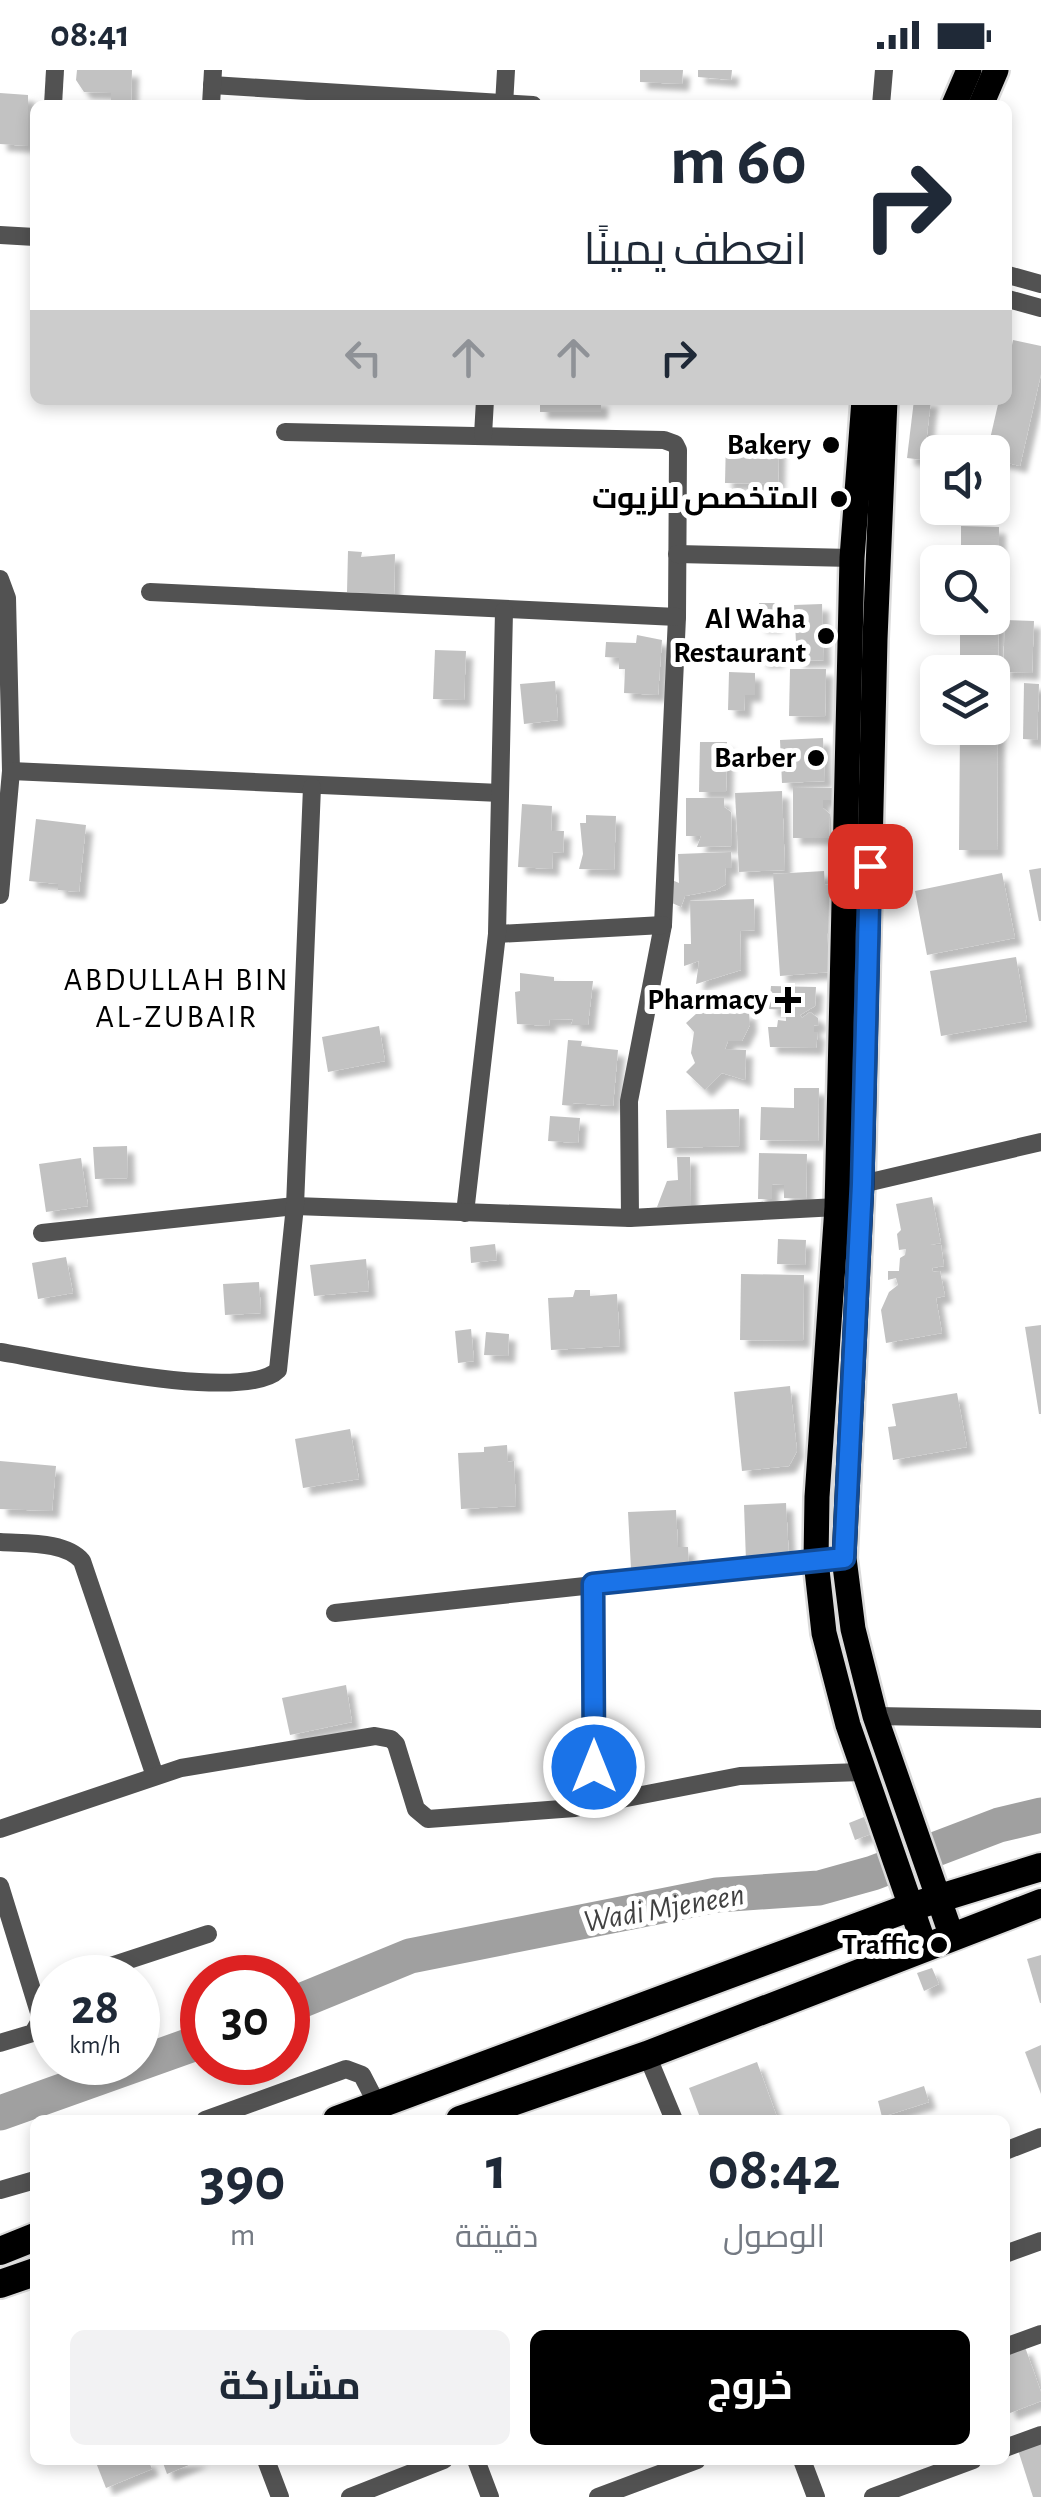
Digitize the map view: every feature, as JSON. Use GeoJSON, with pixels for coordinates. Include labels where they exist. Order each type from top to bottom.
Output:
{"type":"FeatureCollection","features":[{"type":"Feature","properties":{"kind":"highway"},"geometry":{"type":"LineString","coordinates":[[350,2115],[921,1891],[1041,1866]]}},
{"type":"Feature","properties":{"kind":"highway"},"geometry":{"type":"LineString","coordinates":[[474,2115],[647,2054],[1041,1903]]}},
{"type":"Feature","properties":{"kind":"highway"},"geometry":{"type":"LineString","coordinates":[[0,2250],[30,2239]]}},
{"type":"Feature","properties":{"kind":"highway"},"geometry":{"type":"LineString","coordinates":[[0,2284],[30,2274]]}},
{"type":"Feature","properties":{"kind":"main road"},"geometry":{"type":"LineString","coordinates":[[956,100],[969,70]]}},
{"type":"Feature","properties":{"kind":"main road"},"geometry":{"type":"LineString","coordinates":[[984,100],[996,70]]}},
{"type":"Feature","properties":{"kind":"main road"},"geometry":{"type":"LineString","coordinates":[[864,405],[852,558],[838,1207],[816,1561],[824,1632],[862,1772],[921,1891],[952,1937]]}},
{"type":"Feature","properties":{"kind":"main road"},"geometry":{"type":"LineString","coordinates":[[885,405],[862,1184],[844,1558],[853,1629],[921,1891],[925,1948]]}},
{"type":"Feature","properties":{"kind":"street"},"geometry":{"type":"LineString","coordinates":[[53,100],[55,70]]}},
{"type":"Feature","properties":{"kind":"street"},"geometry":{"type":"LineString","coordinates":[[504,100],[506,70]]}},
{"type":"Feature","properties":{"kind":"street"},"geometry":{"type":"LineString","coordinates":[[881,100],[884,70]]}},
{"type":"Feature","properties":{"kind":"street"},"geometry":{"type":"LineString","coordinates":[[212,77],[461,100]]}},
{"type":"Feature","properties":{"kind":"street"},"geometry":{"type":"LineString","coordinates":[[0,235],[30,237]]}},
{"type":"Feature","properties":{"kind":"street"},"geometry":{"type":"LineString","coordinates":[[1012,276],[1041,284]]}},
{"type":"Feature","properties":{"kind":"street"},"geometry":{"type":"LineString","coordinates":[[1012,300],[1041,308]]}},
{"type":"Feature","properties":{"kind":"street"},"geometry":{"type":"LineString","coordinates":[[483,435],[485,405]]}},
{"type":"Feature","properties":{"kind":"street"},"geometry":{"type":"LineString","coordinates":[[285,432],[664,440],[675,444],[679,456],[677,617],[663,926],[628,1102],[630,1218]]}},
{"type":"Feature","properties":{"kind":"street"},"geometry":{"type":"LineString","coordinates":[[678,554],[852,558]]}},
{"type":"Feature","properties":{"kind":"street"},"geometry":{"type":"LineString","coordinates":[[0,579],[7,598],[5,733],[11,772],[0,895]]}},
{"type":"Feature","properties":{"kind":"street"},"geometry":{"type":"LineString","coordinates":[[150,592],[677,617]]}},
{"type":"Feature","properties":{"kind":"street"},"geometry":{"type":"LineString","coordinates":[[465,1213],[497,934],[504,611]]}},
{"type":"Feature","properties":{"kind":"street"},"geometry":{"type":"LineString","coordinates":[[11,772],[500,793]]}},
{"type":"Feature","properties":{"kind":"street"},"geometry":{"type":"LineString","coordinates":[[0,1352],[196,1382],[235,1383],[272,1376],[282,1360],[295,1206],[312,787]]}},
{"type":"Feature","properties":{"kind":"street"},"geometry":{"type":"LineString","coordinates":[[497,934],[663,926]]}},
{"type":"Feature","properties":{"kind":"street"},"geometry":{"type":"LineString","coordinates":[[862,1184],[1041,1142]]}},
{"type":"Feature","properties":{"kind":"street"},"geometry":{"type":"LineString","coordinates":[[42,1233],[295,1206],[630,1218],[838,1207]]}},
{"type":"Feature","properties":{"kind":"street"},"geometry":{"type":"LineString","coordinates":[[0,1542],[64,1549],[75,1552],[82,1561],[155,1776]]}},
{"type":"Feature","properties":{"kind":"street"},"geometry":{"type":"LineString","coordinates":[[335,1613],[844,1558]]}},
{"type":"Feature","properties":{"kind":"street"},"geometry":{"type":"LineString","coordinates":[[593,1584],[594,1804]]}},
{"type":"Feature","properties":{"kind":"street"},"geometry":{"type":"LineString","coordinates":[[875,1716],[1041,1719]]}},
{"type":"Feature","properties":{"kind":"street"},"geometry":{"type":"LineString","coordinates":[[0,1828],[214,1760],[375,1736],[390,1738],[396,1744],[416,1810],[428,1819],[594,1804],[740,1776],[862,1772]]}},
{"type":"Feature","properties":{"kind":"street"},"geometry":{"type":"LineString","coordinates":[[0,1886],[30,1979]]}},
{"type":"Feature","properties":{"kind":"street"},"geometry":{"type":"LineString","coordinates":[[144,1955],[208,1934]]}},
{"type":"Feature","properties":{"kind":"street"},"geometry":{"type":"LineString","coordinates":[[0,2042],[30,2034]]}},
{"type":"Feature","properties":{"kind":"street"},"geometry":{"type":"LineString","coordinates":[[647,2054],[672,2115]]}},
{"type":"Feature","properties":{"kind":"street"},"geometry":{"type":"LineString","coordinates":[[218,2115],[346,2069],[362,2075],[377,2104]]}},
{"type":"Feature","properties":{"kind":"street"},"geometry":{"type":"LineString","coordinates":[[1010,2149],[1041,2137]]}},
{"type":"Feature","properties":{"kind":"street"},"geometry":{"type":"LineString","coordinates":[[0,2190],[30,2181]]}},
{"type":"Feature","properties":{"kind":"street"},"geometry":{"type":"LineString","coordinates":[[1010,2252],[1041,2241]]}},
{"type":"Feature","properties":{"kind":"street"},"geometry":{"type":"LineString","coordinates":[[1010,2345],[1041,2334]]}},
{"type":"Feature","properties":{"kind":"street"},"geometry":{"type":"LineString","coordinates":[[1010,2446],[1041,2435]]}},
{"type":"Feature","properties":{"kind":"street"},"geometry":{"type":"LineString","coordinates":[[268,2465],[280,2497]]}},
{"type":"Feature","properties":{"kind":"street"},"geometry":{"type":"LineString","coordinates":[[350,2497],[431,2465]]}},
{"type":"Feature","properties":{"kind":"street"},"geometry":{"type":"LineString","coordinates":[[478,2465],[490,2497]]}},
{"type":"Feature","properties":{"kind":"street"},"geometry":{"type":"LineString","coordinates":[[598,2497],[684,2465]]}},
{"type":"Feature","properties":{"kind":"street"},"geometry":{"type":"LineString","coordinates":[[804,2465],[816,2497]]}},
{"type":"Feature","properties":{"kind":"street"},"geometry":{"type":"LineString","coordinates":[[873,2497],[959,2465]]}},
{"type":"Feature","properties":{"kind":"building"},"geometry":{"type":"Polygon","coordinates":[[[77,70],[132,70],[131,100],[111,100],[111,93],[84,92],[76,80],[77,70]]]}},
{"type":"Feature","properties":{"kind":"building"},"geometry":{"type":"Polygon","coordinates":[[[640,70],[683,70],[682,84],[640,82],[640,70]]]}},
{"type":"Feature","properties":{"kind":"building"},"geometry":{"type":"Polygon","coordinates":[[[698,70],[732,70],[731,80],[698,77],[698,70]]]}},
{"type":"Feature","properties":{"kind":"building"},"geometry":{"type":"Polygon","coordinates":[[[0,93],[28,95],[28,146],[0,144],[0,93]]]}},
{"type":"Feature","properties":{"kind":"building"},"geometry":{"type":"Polygon","coordinates":[[[1013,340],[1041,346],[1041,374],[1020,466],[1010,464],[1010,435],[991,435],[998,405],[1012,405],[1013,340]]]}},
{"type":"Feature","properties":{"kind":"building"},"geometry":{"type":"Polygon","coordinates":[[[540,405],[601,405],[601,412],[540,412],[540,405]]]}},
{"type":"Feature","properties":{"kind":"building"},"geometry":{"type":"Polygon","coordinates":[[[913,405],[930,405],[927,435],[920,435],[920,460],[907,458],[913,405]]]}},
{"type":"Feature","properties":{"kind":"building"},"geometry":{"type":"Polygon","coordinates":[[[726,439],[779,440],[778,484],[725,483],[726,439]]]}},
{"type":"Feature","properties":{"kind":"building"},"geometry":{"type":"Polygon","coordinates":[[[961,526],[999,527],[999,545],[961,545],[961,526]]]}},
{"type":"Feature","properties":{"kind":"building"},"geometry":{"type":"Polygon","coordinates":[[[348,551],[362,552],[361,557],[395,554],[394,594],[347,592],[348,551]]]}},
{"type":"Feature","properties":{"kind":"building"},"geometry":{"type":"Polygon","coordinates":[[[759,603],[775,603],[775,626],[759,626],[759,603]]]}},
{"type":"Feature","properties":{"kind":"building"},"geometry":{"type":"Polygon","coordinates":[[[822,604],[824,660],[797,661],[794,605],[822,604]]]}},
{"type":"Feature","properties":{"kind":"building"},"geometry":{"type":"Polygon","coordinates":[[[1010,620],[1034,621],[1032,673],[1010,672],[1010,655],[1004,655],[1010,620]]]}},
{"type":"Feature","properties":{"kind":"building"},"geometry":{"type":"Polygon","coordinates":[[[637,635],[662,640],[658,695],[624,693],[625,669],[619,669],[619,658],[605,657],[606,642],[636,643],[637,635]]]}},
{"type":"Feature","properties":{"kind":"building"},"geometry":{"type":"Polygon","coordinates":[[[960,635],[998,635],[998,655],[960,655],[960,635]]]}},
{"type":"Feature","properties":{"kind":"building"},"geometry":{"type":"Polygon","coordinates":[[[776,644],[777,661],[760,661],[759,645],[776,644]]]}},
{"type":"Feature","properties":{"kind":"building"},"geometry":{"type":"Polygon","coordinates":[[[435,650],[466,651],[464,700],[433,699],[435,650]]]}},
{"type":"Feature","properties":{"kind":"building"},"geometry":{"type":"Polygon","coordinates":[[[790,669],[826,669],[825,717],[789,716],[790,669]]]}},
{"type":"Feature","properties":{"kind":"building"},"geometry":{"type":"Polygon","coordinates":[[[729,672],[755,673],[755,695],[745,695],[744,711],[728,710],[729,672]]]}},
{"type":"Feature","properties":{"kind":"building"},"geometry":{"type":"Polygon","coordinates":[[[555,681],[558,720],[524,724],[520,684],[555,681]]]}},
{"type":"Feature","properties":{"kind":"building"},"geometry":{"type":"Polygon","coordinates":[[[1024,683],[1039,684],[1037,740],[1023,739],[1024,683]]]}},
{"type":"Feature","properties":{"kind":"building"},"geometry":{"type":"Polygon","coordinates":[[[823,738],[825,781],[782,783],[780,740],[823,738]]]}},
{"type":"Feature","properties":{"kind":"building"},"geometry":{"type":"Polygon","coordinates":[[[700,742],[727,742],[726,792],[699,792],[700,742]]]}},
{"type":"Feature","properties":{"kind":"building"},"geometry":{"type":"Polygon","coordinates":[[[960,745],[998,745],[997,850],[959,850],[960,745]]]}},
{"type":"Feature","properties":{"kind":"building"},"geometry":{"type":"Polygon","coordinates":[[[793,787],[832,788],[832,800],[823,800],[823,808],[830,814],[829,838],[793,838],[793,787]]]}},
{"type":"Feature","properties":{"kind":"building"},"geometry":{"type":"Polygon","coordinates":[[[782,791],[785,870],[739,872],[735,793],[782,791]]]}},
{"type":"Feature","properties":{"kind":"building"},"geometry":{"type":"Polygon","coordinates":[[[686,798],[724,798],[724,807],[731,812],[732,846],[697,847],[701,836],[686,836],[686,798]]]}},
{"type":"Feature","properties":{"kind":"building"},"geometry":{"type":"Polygon","coordinates":[[[522,804],[552,806],[551,831],[564,831],[563,853],[553,852],[552,869],[518,867],[522,804]]]}},
{"type":"Feature","properties":{"kind":"building"},"geometry":{"type":"Polygon","coordinates":[[[586,815],[616,816],[614,870],[579,869],[583,854],[580,823],[586,823],[586,815]]]}},
{"type":"Feature","properties":{"kind":"building"},"geometry":{"type":"Polygon","coordinates":[[[36,819],[86,825],[79,892],[58,890],[58,884],[29,881],[36,819]]]}},
{"type":"Feature","properties":{"kind":"building"},"geometry":{"type":"Polygon","coordinates":[[[731,852],[732,868],[725,868],[726,884],[685,896],[681,907],[672,903],[672,880],[679,883],[678,854],[731,852]]]}},
{"type":"Feature","properties":{"kind":"building"},"geometry":{"type":"Polygon","coordinates":[[[1041,868],[1041,921],[1039,921],[1029,870],[1041,868]]]}},
{"type":"Feature","properties":{"kind":"building"},"geometry":{"type":"Polygon","coordinates":[[[824,871],[825,885],[833,884],[836,932],[827,933],[830,972],[780,976],[773,874],[824,871]]]}},
{"type":"Feature","properties":{"kind":"building"},"geometry":{"type":"Polygon","coordinates":[[[1002,873],[1015,938],[927,955],[915,891],[1002,873]]]}},
{"type":"Feature","properties":{"kind":"building"},"geometry":{"type":"Polygon","coordinates":[[[754,899],[755,930],[740,931],[741,970],[696,984],[699,961],[684,966],[684,944],[691,944],[690,901],[754,899]]]}},
{"type":"Feature","properties":{"kind":"building"},"geometry":{"type":"Polygon","coordinates":[[[1016,957],[1027,1021],[941,1036],[930,971],[1016,957]]]}},
{"type":"Feature","properties":{"kind":"building"},"geometry":{"type":"Polygon","coordinates":[[[520,973],[554,977],[554,981],[593,981],[588,1025],[571,1025],[573,1019],[549,1020],[550,1026],[517,1024],[515,992],[520,991],[520,973]]]}},
{"type":"Feature","properties":{"kind":"building"},"geometry":{"type":"Polygon","coordinates":[[[771,986],[816,987],[815,1006],[800,1015],[802,1018],[810,1012],[818,1018],[819,1026],[814,1025],[814,1032],[818,1032],[816,1048],[770,1047],[768,1027],[777,1027],[778,1020],[786,1021],[786,1010],[769,1009],[771,986]]]}},
{"type":"Feature","properties":{"kind":"building"},"geometry":{"type":"Polygon","coordinates":[[[707,1004],[730,1013],[749,1012],[750,1025],[742,1041],[728,1041],[725,1049],[746,1050],[745,1080],[722,1073],[705,1090],[686,1072],[695,1063],[691,1053],[694,1032],[686,1023],[707,1004]]]}},
{"type":"Feature","properties":{"kind":"building"},"geometry":{"type":"Polygon","coordinates":[[[379,1026],[385,1061],[328,1072],[322,1037],[379,1026]]]}},
{"type":"Feature","properties":{"kind":"building"},"geometry":{"type":"Polygon","coordinates":[[[568,1040],[582,1041],[581,1046],[618,1050],[613,1106],[562,1105],[568,1040]]]}},
{"type":"Feature","properties":{"kind":"building"},"geometry":{"type":"Polygon","coordinates":[[[794,1088],[819,1088],[818,1141],[760,1140],[761,1107],[794,1108],[794,1088]]]}},
{"type":"Feature","properties":{"kind":"building"},"geometry":{"type":"Polygon","coordinates":[[[739,1109],[740,1146],[667,1148],[666,1110],[739,1109]]]}},
{"type":"Feature","properties":{"kind":"building"},"geometry":{"type":"Polygon","coordinates":[[[550,1116],[580,1118],[578,1143],[548,1141],[550,1116]]]}},
{"type":"Feature","properties":{"kind":"building"},"geometry":{"type":"Polygon","coordinates":[[[127,1146],[128,1178],[95,1179],[93,1147],[127,1146]]]}},
{"type":"Feature","properties":{"kind":"building"},"geometry":{"type":"Polygon","coordinates":[[[759,1153],[807,1154],[806,1199],[784,1198],[784,1185],[772,1184],[772,1199],[758,1199],[759,1153]]]}},
{"type":"Feature","properties":{"kind":"building"},"geometry":{"type":"Polygon","coordinates":[[[677,1157],[690,1157],[691,1206],[657,1207],[667,1181],[678,1180],[677,1157]]]}},
{"type":"Feature","properties":{"kind":"building"},"geometry":{"type":"Polygon","coordinates":[[[81,1158],[88,1206],[46,1212],[39,1164],[81,1158]]]}},
{"type":"Feature","properties":{"kind":"building"},"geometry":{"type":"Polygon","coordinates":[[[932,1197],[941,1243],[930,1245],[941,1245],[944,1266],[932,1268],[933,1272],[940,1271],[945,1296],[936,1298],[942,1333],[886,1343],[881,1310],[889,1292],[898,1285],[896,1278],[888,1280],[888,1271],[899,1271],[906,1249],[899,1250],[897,1234],[901,1230],[896,1204],[932,1197]]]}},
{"type":"Feature","properties":{"kind":"building"},"geometry":{"type":"Polygon","coordinates":[[[778,1239],[806,1240],[805,1265],[777,1264],[778,1239]]]}},
{"type":"Feature","properties":{"kind":"building"},"geometry":{"type":"Polygon","coordinates":[[[495,1244],[497,1260],[471,1263],[470,1247],[495,1244]]]}},
{"type":"Feature","properties":{"kind":"building"},"geometry":{"type":"Polygon","coordinates":[[[66,1257],[73,1293],[38,1299],[32,1263],[66,1257]]]}},
{"type":"Feature","properties":{"kind":"building"},"geometry":{"type":"Polygon","coordinates":[[[366,1259],[369,1291],[314,1296],[310,1265],[366,1259]]]}},
{"type":"Feature","properties":{"kind":"building"},"geometry":{"type":"Polygon","coordinates":[[[741,1274],[804,1275],[803,1341],[740,1340],[741,1274]]]}},
{"type":"Feature","properties":{"kind":"building"},"geometry":{"type":"Polygon","coordinates":[[[259,1282],[261,1313],[225,1315],[223,1284],[259,1282]]]}},
{"type":"Feature","properties":{"kind":"building"},"geometry":{"type":"Polygon","coordinates":[[[575,1290],[590,1290],[590,1296],[617,1294],[620,1346],[551,1350],[548,1298],[573,1297],[575,1290]]]}},
{"type":"Feature","properties":{"kind":"building"},"geometry":{"type":"Polygon","coordinates":[[[1041,1325],[1041,1414],[1039,1414],[1025,1327],[1041,1325]]]}},
{"type":"Feature","properties":{"kind":"building"},"geometry":{"type":"Polygon","coordinates":[[[471,1329],[474,1361],[458,1363],[455,1331],[471,1329]]]}},
{"type":"Feature","properties":{"kind":"building"},"geometry":{"type":"Polygon","coordinates":[[[486,1332],[509,1334],[508,1356],[484,1355],[486,1332]]]}},
{"type":"Feature","properties":{"kind":"building"},"geometry":{"type":"Polygon","coordinates":[[[790,1386],[797,1451],[789,1466],[742,1471],[734,1392],[790,1386]]]}},
{"type":"Feature","properties":{"kind":"building"},"geometry":{"type":"Polygon","coordinates":[[[957,1393],[967,1447],[893,1460],[888,1427],[896,1426],[892,1404],[957,1393]]]}},
{"type":"Feature","properties":{"kind":"building"},"geometry":{"type":"Polygon","coordinates":[[[350,1429],[359,1479],[303,1488],[295,1439],[350,1429]]]}},
{"type":"Feature","properties":{"kind":"building"},"geometry":{"type":"Polygon","coordinates":[[[507,1445],[508,1462],[514,1461],[516,1506],[461,1509],[458,1453],[484,1452],[484,1447],[507,1445]]]}},
{"type":"Feature","properties":{"kind":"building"},"geometry":{"type":"Polygon","coordinates":[[[0,1461],[56,1466],[52,1511],[0,1509],[0,1461]]]}},
{"type":"Feature","properties":{"kind":"building"},"geometry":{"type":"Polygon","coordinates":[[[786,1503],[789,1559],[746,1561],[744,1505],[786,1503]]]}},
{"type":"Feature","properties":{"kind":"building"},"geometry":{"type":"Polygon","coordinates":[[[676,1510],[678,1547],[688,1547],[689,1566],[631,1569],[628,1512],[676,1510]]]}},
{"type":"Feature","properties":{"kind":"building"},"geometry":{"type":"Polygon","coordinates":[[[346,1685],[352,1722],[290,1735],[282,1698],[346,1685]]]}},
{"type":"Feature","properties":{"kind":"building"},"geometry":{"type":"Polygon","coordinates":[[[864,1817],[871,1834],[855,1840],[849,1823],[864,1817]]]}},
{"type":"Feature","properties":{"kind":"building"},"geometry":{"type":"Polygon","coordinates":[[[1041,1955],[1041,2003],[1040,2003],[1027,1959],[1041,1955]]]}},
{"type":"Feature","properties":{"kind":"building"},"geometry":{"type":"Polygon","coordinates":[[[932,1968],[939,1984],[924,1991],[917,1973],[932,1968]]]}},
{"type":"Feature","properties":{"kind":"building"},"geometry":{"type":"Polygon","coordinates":[[[1041,2045],[1041,2094],[1025,2052],[1041,2045]]]}},
{"type":"Feature","properties":{"kind":"building"},"geometry":{"type":"Polygon","coordinates":[[[757,2062],[776,2115],[699,2115],[689,2088],[757,2062]]]}},
{"type":"Feature","properties":{"kind":"building"},"geometry":{"type":"Polygon","coordinates":[[[924,2086],[929,2102],[882,2115],[878,2101],[924,2086]]]}},
{"type":"Feature","properties":{"kind":"building"},"geometry":{"type":"Polygon","coordinates":[[[1025,2347],[1041,2401],[1010,2413],[1010,2352],[1025,2347]]]}},
{"type":"Feature","properties":{"kind":"building"},"geometry":{"type":"Polygon","coordinates":[[[1041,2443],[1041,2497],[1033,2497],[1018,2450],[1041,2443]]]}},
{"type":"Feature","properties":{"kind":"building"},"geometry":{"type":"Polygon","coordinates":[[[97,2465],[150,2465],[152,2469],[106,2488],[97,2465]]]}},
{"type":"Feature","properties":{"kind":"building"},"geometry":{"type":"Polygon","coordinates":[[[164,2465],[189,2465],[167,2474],[164,2465]]]}},
{"type":"Feature","properties":{"kind":"waterway","name":"Wadi Mjeneen"},"geometry":{"type":"LineString","coordinates":[[310,1997],[410,1956],[717,1895],[819,1888],[873,1873],[999,1825],[1041,1815]]}},
{"type":"Feature","properties":{"kind":"waterway","name":"Wadi Mjeneen"},"geometry":{"type":"LineString","coordinates":[[0,2113],[180,2049]]}},
{"type":"Feature","properties":{"kind":"place","name":"Bakery"},"geometry":{"type":"Point","coordinates":[831,445]}},
{"type":"Feature","properties":{"kind":"place","name":"المتخصص للزيوت"},"geometry":{"type":"Point","coordinates":[839,499]}},
{"type":"Feature","properties":{"kind":"place","name":"Al Waha Restaurant"},"geometry":{"type":"Point","coordinates":[826,636]}},
{"type":"Feature","properties":{"kind":"place","name":"Barber"},"geometry":{"type":"Point","coordinates":[816,758]}},
{"type":"Feature","properties":{"kind":"place","name":"Pharmacy"},"geometry":{"type":"Point","coordinates":[788,1000]}},
{"type":"Feature","properties":{"kind":"place","name":"Traffic"},"geometry":{"type":"Point","coordinates":[939,1945]}},
{"type":"Feature","properties":{"kind":"district","name":"ABDULLAH BIN AL-ZUBAIR"},"geometry":{"type":"Point","coordinates":[177,998]}},
{"type":"Feature","properties":{"kind":"route"},"geometry":{"type":"LineString","coordinates":[[594,1767],[593,1584],[844,1558],[862,1184],[870,866]]}}]}
